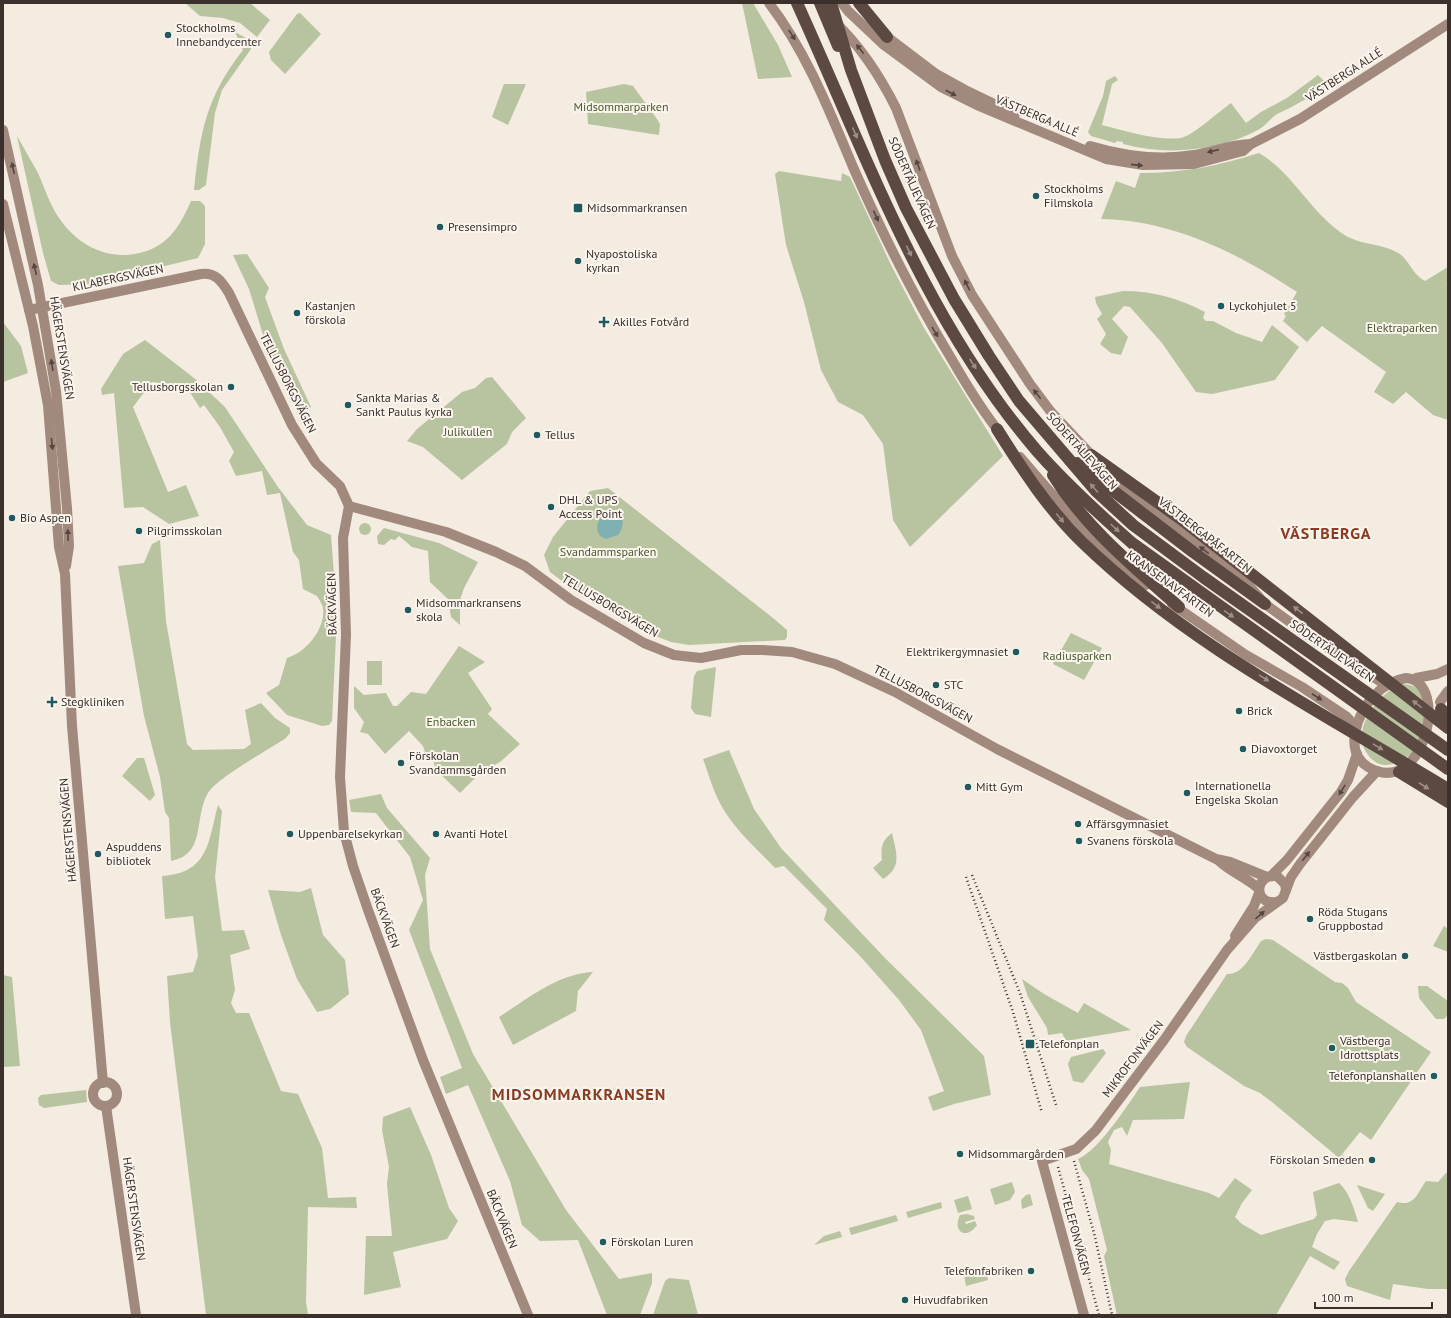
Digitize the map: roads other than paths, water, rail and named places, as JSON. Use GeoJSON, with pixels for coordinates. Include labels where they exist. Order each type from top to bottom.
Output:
{"type":"FeatureCollection","features":[{"type":"Feature","properties":{"kind":"highway"},"geometry":{"type":"LineString","coordinates":[[797,3],[888,208],[915,265],[975,367],[1037,451],[1061,488],[1089,522],[1124,558],[1179,607]]}},
{"type":"Feature","properties":{"kind":"highway"},"geometry":{"type":"LineString","coordinates":[[820,3],[828,26],[851,70]]}},
{"type":"Feature","properties":{"kind":"highway"},"geometry":{"type":"LineString","coordinates":[[831,3],[851,70]]}},
{"type":"Feature","properties":{"kind":"highway"},"geometry":{"type":"LineString","coordinates":[[860,3],[886,37]]}},
{"type":"Feature","properties":{"kind":"highway"},"geometry":{"type":"LineString","coordinates":[[811,6],[840,97]]}},
{"type":"Feature","properties":{"kind":"highway","name":"SÖDERTÄLJEVÄGEN"},"geometry":{"type":"LineString","coordinates":[[851,70],[885,160],[927,251],[997,369],[1019,401],[1096,491],[1134,525],[1203,577],[1448,750]]}},
{"type":"Feature","properties":{"kind":"highway"},"geometry":{"type":"LineString","coordinates":[[997,429],[1023,471],[1061,519],[1082,542],[1120,576],[1196,635],[1284,691],[1448,789]]}},
{"type":"Feature","properties":{"kind":"highway"},"geometry":{"type":"LineString","coordinates":[[1037,451],[1086,502],[1132,543],[1317,677],[1448,769]]}},
{"type":"Feature","properties":{"kind":"highway"},"geometry":{"type":"LineString","coordinates":[[1064,454],[1091,471],[1127,503],[1265,604]]}},
{"type":"Feature","properties":{"kind":"highway"},"geometry":{"type":"LineString","coordinates":[[1091,455],[1182,519],[1448,728]]}},
{"type":"Feature","properties":{"kind":"highway"},"geometry":{"type":"LineString","coordinates":[[1399,772],[1448,802]]}},
{"type":"Feature","properties":{"kind":"street"},"geometry":{"type":"LineString","coordinates":[[769,3],[794,38],[808,64],[860,181],[907,281],[962,377],[997,429]]}},
{"type":"Feature","properties":{"kind":"street","name":"VÄSTBERGA ALLÉ"},"geometry":{"type":"LineString","coordinates":[[842,3],[880,41],[918,72],[941,87],[973,103],[1106,159],[1121,163],[1168,166],[1194,164],[1243,151],[1251,144],[1300,119],[1448,24]]}},
{"type":"Feature","properties":{"kind":"street","name":"VÄSTBERGA ALLÉ"},"geometry":{"type":"LineString","coordinates":[[845,3],[886,37],[936,74],[965,90],[1072,139],[1103,150],[1123,155],[1168,158],[1193,156],[1241,144],[1251,144]]}},
{"type":"Feature","properties":{"kind":"street","name":"SÖDERTÄLJEVÄGEN"},"geometry":{"type":"LineString","coordinates":[[811,6],[852,39],[868,59],[885,87],[898,114],[952,256],[972,296],[1030,384],[1051,412],[1091,455]]}},
{"type":"Feature","properties":{"kind":"street","name":"HÄGERSTENSVÄGEN"},"geometry":{"type":"LineString","coordinates":[[3,133],[42,307],[51,392],[62,509],[59,547],[65,574],[72,726],[103,1083]]}},
{"type":"Feature","properties":{"kind":"street","name":"HÄGERSTENSVÄGEN"},"geometry":{"type":"LineString","coordinates":[[3,204],[51,392]]}},
{"type":"Feature","properties":{"kind":"street","name":"KILABERGSVÄGEN"},"geometry":{"type":"LineString","coordinates":[[29,310],[201,274],[212,274]]}},
{"type":"Feature","properties":{"kind":"street","name":"TELLUSBORGSVÄGEN"},"geometry":{"type":"LineString","coordinates":[[212,274],[222,282],[229,293],[292,425],[316,463],[340,486],[349,506],[446,532],[496,552],[525,566],[571,600],[644,643],[674,655],[701,658],[741,650],[763,650],[792,652],[835,664],[895,692],[997,749],[1216,859],[1230,862],[1269,876]]}},
{"type":"Feature","properties":{"kind":"street","name":"KRANSENAVFARTEN"},"geometry":{"type":"LineString","coordinates":[[997,429],[1054,497],[1088,534],[1119,564],[1166,600],[1179,607],[1246,655],[1302,687],[1347,717],[1356,727]]}},
{"type":"Feature","properties":{"kind":"street","name":"VÄSTBERGAPÅFARTEN"},"geometry":{"type":"LineString","coordinates":[[1091,455],[1123,487],[1245,581],[1265,604],[1312,638],[1386,685]]}},
{"type":"Feature","properties":{"kind":"street","name":"BÄCKVÄGEN"},"geometry":{"type":"LineString","coordinates":[[349,506],[343,538],[346,635],[340,777],[344,832],[353,866],[368,910],[423,1060],[528,1315]]}},
{"type":"Feature","properties":{"kind":"street"},"geometry":{"type":"LineString","coordinates":[[1448,668],[1437,674],[1398,679],[1386,685],[1374,695],[1363,711],[1356,727],[1354,744],[1357,754],[1366,766],[1377,771],[1399,772],[1408,768],[1429,746],[1437,732],[1448,691]]}},
{"type":"Feature","properties":{"kind":"street"},"geometry":{"type":"LineString","coordinates":[[1415,678],[1431,687],[1443,709]]}},
{"type":"Feature","properties":{"kind":"street","name":"MIKROFONVÄGEN"},"geometry":{"type":"LineString","coordinates":[[1227,950],[1259,891],[1261,881],[1287,860],[1341,792],[1348,780],[1357,754]]}},
{"type":"Feature","properties":{"kind":"street","name":"MIKROFONVÄGEN"},"geometry":{"type":"LineString","coordinates":[[1042,1161],[1076,1149],[1096,1130],[1164,1040],[1227,950],[1255,918],[1283,898],[1291,877],[1300,864],[1353,797],[1377,771]]}},
{"type":"Feature","properties":{"kind":"street","name":"TELLUSBORGSVÄGEN"},"geometry":{"type":"LineString","coordinates":[[1216,859],[1227,869],[1252,883],[1259,891]]}},
{"type":"Feature","properties":{"kind":"street"},"geometry":{"type":"LineString","coordinates":[[1269,876],[1282,879],[1286,890]]}},
{"type":"Feature","properties":{"kind":"street"},"geometry":{"type":"LineString","coordinates":[[1259,891],[1268,902],[1276,902]]}},
{"type":"Feature","properties":{"kind":"street"},"geometry":{"type":"LineString","coordinates":[[103,1083],[113,1086],[116,1093],[114,1102],[106,1106],[97,1103],[93,1096],[95,1088],[103,1083]]}},
{"type":"Feature","properties":{"kind":"street","name":"HÄGERSTENSVÄGEN"},"geometry":{"type":"LineString","coordinates":[[106,1106],[136,1315]]}},
{"type":"Feature","properties":{"kind":"street","name":"TELEFONVÄGEN"},"geometry":{"type":"LineString","coordinates":[[1042,1161],[1084,1315]]}},
{"type":"Feature","properties":{"kind":"water"},"geometry":{"type":"Polygon","coordinates":[[[607,513],[616,513],[621,517],[623,524],[618,535],[606,539],[600,536],[597,528],[601,518],[607,513]]]}},
{"type":"Feature","properties":{"kind":"railway"},"geometry":{"type":"LineString","coordinates":[[972,875],[1020,993],[1057,1108]]}},
{"type":"Feature","properties":{"kind":"railway"},"geometry":{"type":"LineString","coordinates":[[966,877],[1013,1012],[1042,1113]]}},
{"type":"Feature","properties":{"kind":"railway"},"geometry":{"type":"LineString","coordinates":[[1074,1161],[1095,1237],[1112,1315]]}},
{"type":"Feature","properties":{"kind":"railway"},"geometry":{"type":"LineString","coordinates":[[1058,1167],[1099,1315]]}},
{"type":"Feature","properties":{"kind":"place","name":"Stockholms Innebandycenter"},"geometry":{"type":"Point","coordinates":[168,35]}},
{"type":"Feature","properties":{"kind":"place","name":"Stockholms Filmskola"},"geometry":{"type":"Point","coordinates":[1036,196]}},
{"type":"Feature","properties":{"kind":"place","name":"Midsommarkransen"},"geometry":{"type":"Point","coordinates":[578,208]}},
{"type":"Feature","properties":{"kind":"place","name":"Presensimpro"},"geometry":{"type":"Point","coordinates":[440,227]}},
{"type":"Feature","properties":{"kind":"place","name":"Nyapostoliska kyrkan"},"geometry":{"type":"Point","coordinates":[578,261]}},
{"type":"Feature","properties":{"kind":"place","name":"Lyckohjulet 5"},"geometry":{"type":"Point","coordinates":[1221,306]}},
{"type":"Feature","properties":{"kind":"place","name":"Kastanjen förskola"},"geometry":{"type":"Point","coordinates":[297,313]}},
{"type":"Feature","properties":{"kind":"place","name":"Akilles Fotvård"},"geometry":{"type":"Point","coordinates":[604,322]}},
{"type":"Feature","properties":{"kind":"place","name":"Tellusborgsskolan"},"geometry":{"type":"Point","coordinates":[231,387]}},
{"type":"Feature","properties":{"kind":"place","name":"Sankta Marias & Sankt Paulus kyrka"},"geometry":{"type":"Point","coordinates":[348,405]}},
{"type":"Feature","properties":{"kind":"place","name":"Tellus"},"geometry":{"type":"Point","coordinates":[537,435]}},
{"type":"Feature","properties":{"kind":"place","name":"DHL & UPS Access Point"},"geometry":{"type":"Point","coordinates":[551,507]}},
{"type":"Feature","properties":{"kind":"place","name":"Bio Aspen"},"geometry":{"type":"Point","coordinates":[12,518]}},
{"type":"Feature","properties":{"kind":"place","name":"Pilgrimsskolan"},"geometry":{"type":"Point","coordinates":[139,531]}},
{"type":"Feature","properties":{"kind":"place","name":"Midsommarkransens skola"},"geometry":{"type":"Point","coordinates":[408,610]}},
{"type":"Feature","properties":{"kind":"place","name":"Elektrikergymnasiet"},"geometry":{"type":"Point","coordinates":[1016,652]}},
{"type":"Feature","properties":{"kind":"place","name":"STC"},"geometry":{"type":"Point","coordinates":[936,685]}},
{"type":"Feature","properties":{"kind":"place","name":"Stegkliniken"},"geometry":{"type":"Point","coordinates":[52,702]}},
{"type":"Feature","properties":{"kind":"place","name":"Brick"},"geometry":{"type":"Point","coordinates":[1239,711]}},
{"type":"Feature","properties":{"kind":"place","name":"Diavoxtorget"},"geometry":{"type":"Point","coordinates":[1243,749]}},
{"type":"Feature","properties":{"kind":"place","name":"Förskolan Svandammsgården"},"geometry":{"type":"Point","coordinates":[401,763]}},
{"type":"Feature","properties":{"kind":"place","name":"Mitt Gym"},"geometry":{"type":"Point","coordinates":[968,787]}},
{"type":"Feature","properties":{"kind":"place","name":"Internationella Engelska Skolan"},"geometry":{"type":"Point","coordinates":[1187,793]}},
{"type":"Feature","properties":{"kind":"place","name":"Affärsgymnasiet"},"geometry":{"type":"Point","coordinates":[1078,824]}},
{"type":"Feature","properties":{"kind":"place","name":"Uppenbarelsekyrkan"},"geometry":{"type":"Point","coordinates":[290,834]}},
{"type":"Feature","properties":{"kind":"place","name":"Avanti Hotel"},"geometry":{"type":"Point","coordinates":[436,834]}},
{"type":"Feature","properties":{"kind":"place","name":"Svanens förskola"},"geometry":{"type":"Point","coordinates":[1079,841]}},
{"type":"Feature","properties":{"kind":"place","name":"Aspuddens bibliotek"},"geometry":{"type":"Point","coordinates":[98,854]}},
{"type":"Feature","properties":{"kind":"place","name":"Röda Stugans Gruppbostad"},"geometry":{"type":"Point","coordinates":[1310,919]}},
{"type":"Feature","properties":{"kind":"place","name":"Västbergaskolan"},"geometry":{"type":"Point","coordinates":[1405,956]}},
{"type":"Feature","properties":{"kind":"place","name":"Telefonplan"},"geometry":{"type":"Point","coordinates":[1030,1044]}},
{"type":"Feature","properties":{"kind":"place","name":"Västberga Idrottsplats"},"geometry":{"type":"Point","coordinates":[1332,1048]}},
{"type":"Feature","properties":{"kind":"place","name":"Telefonplanshallen"},"geometry":{"type":"Point","coordinates":[1434,1076]}},
{"type":"Feature","properties":{"kind":"place","name":"Midsommargården"},"geometry":{"type":"Point","coordinates":[960,1154]}},
{"type":"Feature","properties":{"kind":"place","name":"Förskolan Smeden"},"geometry":{"type":"Point","coordinates":[1372,1160]}},
{"type":"Feature","properties":{"kind":"place","name":"Förskolan Luren"},"geometry":{"type":"Point","coordinates":[603,1242]}},
{"type":"Feature","properties":{"kind":"place","name":"Telefonfabriken"},"geometry":{"type":"Point","coordinates":[1031,1271]}},
{"type":"Feature","properties":{"kind":"place","name":"Huvudfabriken"},"geometry":{"type":"Point","coordinates":[905,1300]}},
{"type":"Feature","properties":{"kind":"district","name":"VÄSTBERGA"},"geometry":{"type":"Point","coordinates":[1326,533]}},
{"type":"Feature","properties":{"kind":"district","name":"MIDSOMMARKRANSEN"},"geometry":{"type":"Point","coordinates":[579,1094]}},
{"type":"Feature","properties":{"kind":"park label","name":"Midsommarparken"},"geometry":{"type":"Point","coordinates":[621,107]}},
{"type":"Feature","properties":{"kind":"park label","name":"Elektraparken"},"geometry":{"type":"Point","coordinates":[1402,328]}},
{"type":"Feature","properties":{"kind":"park label","name":"Julikullen"},"geometry":{"type":"Point","coordinates":[468,432]}},
{"type":"Feature","properties":{"kind":"park label","name":"Svandammsparken"},"geometry":{"type":"Point","coordinates":[608,552]}},
{"type":"Feature","properties":{"kind":"park label","name":"Radiusparken"},"geometry":{"type":"Point","coordinates":[1077,656]}},
{"type":"Feature","properties":{"kind":"park label","name":"Enbacken"},"geometry":{"type":"Point","coordinates":[451,722]}}]}
